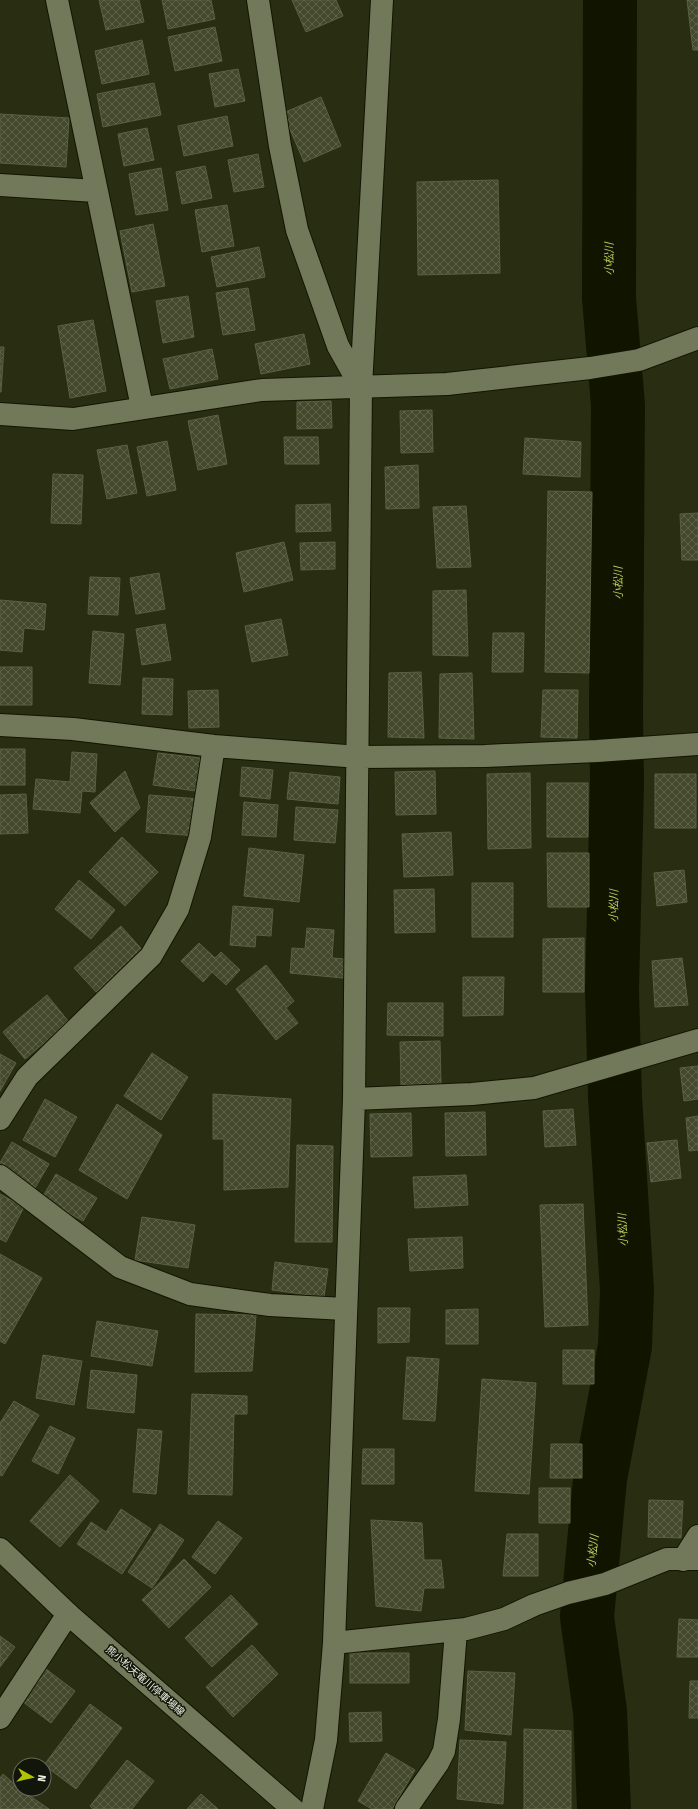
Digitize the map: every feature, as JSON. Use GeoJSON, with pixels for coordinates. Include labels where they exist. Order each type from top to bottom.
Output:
{"type":"FeatureCollection","features":[{"type":"Feature","properties":{"kind":"street"},"geometry":{"type":"LineString","coordinates":[[57,0],[142,407]]}},
{"type":"Feature","properties":{"kind":"street"},"geometry":{"type":"LineString","coordinates":[[258,0],[280,146],[297,230],[338,346],[362,387]]}},
{"type":"Feature","properties":{"kind":"street"},"geometry":{"type":"LineString","coordinates":[[312,1809],[326,1740],[334,1643],[354,1099],[362,387],[382,0]]}},
{"type":"Feature","properties":{"kind":"street"},"geometry":{"type":"LineString","coordinates":[[0,185],[96,191]]}},
{"type":"Feature","properties":{"kind":"street"},"geometry":{"type":"LineString","coordinates":[[0,414],[73,419],[142,407],[262,390],[447,384],[590,368],[639,360],[698,338]]}},
{"type":"Feature","properties":{"kind":"street"},"geometry":{"type":"LineString","coordinates":[[0,726],[73,729],[214,746],[359,757],[485,756],[633,749],[698,744]]}},
{"type":"Feature","properties":{"kind":"street"},"geometry":{"type":"LineString","coordinates":[[0,1119],[27,1077],[151,956],[178,909],[200,837],[214,746]]}},
{"type":"Feature","properties":{"kind":"street"},"geometry":{"type":"LineString","coordinates":[[354,1099],[472,1094],[534,1088],[698,1040]]}},
{"type":"Feature","properties":{"kind":"street"},"geometry":{"type":"LineString","coordinates":[[0,1176],[120,1267],[190,1294],[270,1305],[346,1309]]}},
{"type":"Feature","properties":{"kind":"street"},"geometry":{"type":"LineString","coordinates":[[334,1643],[456,1631],[504,1619],[534,1605],[568,1593],[604,1584],[667,1559],[691,1560],[698,1536]]}},
{"type":"Feature","properties":{"kind":"street","name":"熊小松天竜川停車場線"},"geometry":{"type":"LineString","coordinates":[[0,1549],[68,1614],[293,1809]]}},
{"type":"Feature","properties":{"kind":"street"},"geometry":{"type":"LineString","coordinates":[[0,1718],[68,1614]]}},
{"type":"Feature","properties":{"kind":"street"},"geometry":{"type":"LineString","coordinates":[[406,1809],[438,1763],[444,1751],[449,1719],[456,1631]]}},
{"type":"Feature","properties":{"kind":"building"},"geometry":{"type":"Polygon","coordinates":[[[99,0],[139,0],[144,22],[106,30],[99,0]]]}},
{"type":"Feature","properties":{"kind":"building"},"geometry":{"type":"Polygon","coordinates":[[[162,0],[211,0],[215,19],[168,29],[162,0]]]}},
{"type":"Feature","properties":{"kind":"building"},"geometry":{"type":"Polygon","coordinates":[[[292,0],[336,0],[343,16],[306,32],[292,0]]]}},
{"type":"Feature","properties":{"kind":"building"},"geometry":{"type":"Polygon","coordinates":[[[687,0],[698,0],[698,50],[693,50],[687,0]]]}},
{"type":"Feature","properties":{"kind":"building"},"geometry":{"type":"Polygon","coordinates":[[[215,27],[222,61],[175,71],[168,37],[215,27]]]}},
{"type":"Feature","properties":{"kind":"building"},"geometry":{"type":"Polygon","coordinates":[[[142,40],[149,74],[102,84],[95,51],[142,40]]]}},
{"type":"Feature","properties":{"kind":"building"},"geometry":{"type":"Polygon","coordinates":[[[238,69],[245,101],[215,107],[209,74],[238,69]]]}},
{"type":"Feature","properties":{"kind":"building"},"geometry":{"type":"Polygon","coordinates":[[[154,83],[161,115],[103,127],[97,94],[154,83]]]}},
{"type":"Feature","properties":{"kind":"building"},"geometry":{"type":"Polygon","coordinates":[[[321,97],[341,146],[304,162],[283,113],[321,97]]]}},
{"type":"Feature","properties":{"kind":"building"},"geometry":{"type":"Polygon","coordinates":[[[0,114],[69,118],[66,167],[0,163],[0,114]]]}},
{"type":"Feature","properties":{"kind":"building"},"geometry":{"type":"Polygon","coordinates":[[[227,116],[233,146],[184,156],[178,126],[227,116]]]}},
{"type":"Feature","properties":{"kind":"building"},"geometry":{"type":"Polygon","coordinates":[[[147,128],[154,160],[124,166],[118,134],[147,128]]]}},
{"type":"Feature","properties":{"kind":"building"},"geometry":{"type":"Polygon","coordinates":[[[258,154],[264,187],[234,192],[228,160],[258,154]]]}},
{"type":"Feature","properties":{"kind":"building"},"geometry":{"type":"Polygon","coordinates":[[[205,166],[212,198],[182,204],[176,172],[205,166]]]}},
{"type":"Feature","properties":{"kind":"building"},"geometry":{"type":"Polygon","coordinates":[[[161,168],[168,210],[136,215],[129,174],[161,168]]]}},
{"type":"Feature","properties":{"kind":"building"},"geometry":{"type":"Polygon","coordinates":[[[498,180],[500,273],[418,275],[417,182],[498,180]]]}},
{"type":"Feature","properties":{"kind":"building"},"geometry":{"type":"Polygon","coordinates":[[[227,205],[234,246],[202,252],[195,210],[227,205]]]}},
{"type":"Feature","properties":{"kind":"building"},"geometry":{"type":"Polygon","coordinates":[[[153,224],[165,286],[132,292],[120,231],[153,224]]]}},
{"type":"Feature","properties":{"kind":"building"},"geometry":{"type":"Polygon","coordinates":[[[259,247],[265,277],[217,287],[211,257],[259,247]]]}},
{"type":"Feature","properties":{"kind":"building"},"geometry":{"type":"Polygon","coordinates":[[[248,288],[255,330],[223,335],[216,293],[248,288]]]}},
{"type":"Feature","properties":{"kind":"building"},"geometry":{"type":"Polygon","coordinates":[[[188,296],[194,337],[163,343],[156,301],[188,296]]]}},
{"type":"Feature","properties":{"kind":"building"},"geometry":{"type":"Polygon","coordinates":[[[93,320],[106,391],[70,398],[58,326],[93,320]]]}},
{"type":"Feature","properties":{"kind":"building"},"geometry":{"type":"Polygon","coordinates":[[[304,334],[310,364],[261,374],[255,344],[304,334]]]}},
{"type":"Feature","properties":{"kind":"building"},"geometry":{"type":"Polygon","coordinates":[[[0,347],[4,347],[1,392],[0,392],[0,347]]]}},
{"type":"Feature","properties":{"kind":"building"},"geometry":{"type":"Polygon","coordinates":[[[212,349],[218,379],[170,389],[163,359],[212,349]]]}},
{"type":"Feature","properties":{"kind":"building"},"geometry":{"type":"Polygon","coordinates":[[[331,401],[332,428],[297,429],[297,402],[331,401]]]}},
{"type":"Feature","properties":{"kind":"building"},"geometry":{"type":"Polygon","coordinates":[[[432,410],[433,452],[401,453],[400,411],[432,410]]]}},
{"type":"Feature","properties":{"kind":"building"},"geometry":{"type":"Polygon","coordinates":[[[218,415],[227,464],[198,470],[188,421],[218,415]]]}},
{"type":"Feature","properties":{"kind":"building"},"geometry":{"type":"Polygon","coordinates":[[[284,437],[318,437],[319,464],[285,464],[284,437]]]}},
{"type":"Feature","properties":{"kind":"building"},"geometry":{"type":"Polygon","coordinates":[[[525,438],[581,442],[580,477],[523,474],[525,438]]]}},
{"type":"Feature","properties":{"kind":"building"},"geometry":{"type":"Polygon","coordinates":[[[167,441],[176,490],[147,496],[137,447],[167,441]]]}},
{"type":"Feature","properties":{"kind":"building"},"geometry":{"type":"Polygon","coordinates":[[[127,445],[137,493],[107,499],[97,450],[127,445]]]}},
{"type":"Feature","properties":{"kind":"building"},"geometry":{"type":"Polygon","coordinates":[[[418,465],[419,508],[386,509],[385,467],[418,465]]]}},
{"type":"Feature","properties":{"kind":"building"},"geometry":{"type":"Polygon","coordinates":[[[53,474],[83,475],[81,524],[51,523],[53,474]]]}},
{"type":"Feature","properties":{"kind":"building"},"geometry":{"type":"Polygon","coordinates":[[[548,491],[592,492],[589,673],[545,672],[548,491]]]}},
{"type":"Feature","properties":{"kind":"building"},"geometry":{"type":"Polygon","coordinates":[[[330,504],[331,531],[296,532],[296,505],[330,504]]]}},
{"type":"Feature","properties":{"kind":"building"},"geometry":{"type":"Polygon","coordinates":[[[466,506],[471,567],[437,568],[433,507],[466,506]]]}},
{"type":"Feature","properties":{"kind":"building"},"geometry":{"type":"Polygon","coordinates":[[[698,513],[698,560],[682,560],[680,514],[698,513]]]}},
{"type":"Feature","properties":{"kind":"building"},"geometry":{"type":"Polygon","coordinates":[[[284,542],[293,580],[244,592],[236,553],[284,542]]]}},
{"type":"Feature","properties":{"kind":"building"},"geometry":{"type":"Polygon","coordinates":[[[335,542],[335,569],[301,570],[300,543],[335,542]]]}},
{"type":"Feature","properties":{"kind":"building"},"geometry":{"type":"Polygon","coordinates":[[[159,573],[165,609],[136,614],[130,578],[159,573]]]}},
{"type":"Feature","properties":{"kind":"building"},"geometry":{"type":"Polygon","coordinates":[[[90,577],[120,578],[118,615],[88,614],[90,577]]]}},
{"type":"Feature","properties":{"kind":"building"},"geometry":{"type":"Polygon","coordinates":[[[466,590],[468,656],[433,655],[433,591],[466,590]]]}},
{"type":"Feature","properties":{"kind":"building"},"geometry":{"type":"Polygon","coordinates":[[[0,600],[46,604],[44,630],[24,628],[22,652],[0,650],[0,600]]]}},
{"type":"Feature","properties":{"kind":"building"},"geometry":{"type":"Polygon","coordinates":[[[281,619],[288,655],[252,662],[245,626],[281,619]]]}},
{"type":"Feature","properties":{"kind":"building"},"geometry":{"type":"Polygon","coordinates":[[[165,624],[171,660],[142,665],[136,629],[165,624]]]}},
{"type":"Feature","properties":{"kind":"building"},"geometry":{"type":"Polygon","coordinates":[[[93,631],[124,634],[120,685],[89,683],[93,631]]]}},
{"type":"Feature","properties":{"kind":"building"},"geometry":{"type":"Polygon","coordinates":[[[493,633],[524,633],[523,672],[492,672],[493,633]]]}},
{"type":"Feature","properties":{"kind":"building"},"geometry":{"type":"Polygon","coordinates":[[[0,667],[32,667],[32,705],[0,705],[0,667]]]}},
{"type":"Feature","properties":{"kind":"building"},"geometry":{"type":"Polygon","coordinates":[[[421,672],[424,738],[388,737],[389,673],[421,672]]]}},
{"type":"Feature","properties":{"kind":"building"},"geometry":{"type":"Polygon","coordinates":[[[472,673],[474,739],[439,738],[440,674],[472,673]]]}},
{"type":"Feature","properties":{"kind":"building"},"geometry":{"type":"Polygon","coordinates":[[[143,678],[173,679],[172,715],[142,714],[143,678]]]}},
{"type":"Feature","properties":{"kind":"building"},"geometry":{"type":"Polygon","coordinates":[[[218,690],[219,727],[189,728],[188,691],[218,690]]]}},
{"type":"Feature","properties":{"kind":"building"},"geometry":{"type":"Polygon","coordinates":[[[543,690],[578,690],[577,738],[541,737],[543,690]]]}},
{"type":"Feature","properties":{"kind":"building"},"geometry":{"type":"Polygon","coordinates":[[[0,749],[25,749],[25,785],[0,785],[0,749]]]}},
{"type":"Feature","properties":{"kind":"building"},"geometry":{"type":"Polygon","coordinates":[[[72,752],[97,754],[95,792],[82,791],[80,813],[33,809],[36,779],[70,782],[72,752]]]}},
{"type":"Feature","properties":{"kind":"building"},"geometry":{"type":"Polygon","coordinates":[[[158,753],[200,758],[196,791],[153,785],[158,753]]]}},
{"type":"Feature","properties":{"kind":"building"},"geometry":{"type":"Polygon","coordinates":[[[242,767],[273,770],[270,799],[240,796],[242,767]]]}},
{"type":"Feature","properties":{"kind":"building"},"geometry":{"type":"Polygon","coordinates":[[[125,771],[140,808],[115,832],[90,803],[125,771]]]}},
{"type":"Feature","properties":{"kind":"building"},"geometry":{"type":"Polygon","coordinates":[[[435,771],[436,814],[396,815],[395,772],[435,771]]]}},
{"type":"Feature","properties":{"kind":"building"},"geometry":{"type":"Polygon","coordinates":[[[290,772],[340,777],[338,804],[287,799],[290,772]]]}},
{"type":"Feature","properties":{"kind":"building"},"geometry":{"type":"Polygon","coordinates":[[[530,773],[531,848],[488,849],[487,774],[530,773]]]}},
{"type":"Feature","properties":{"kind":"building"},"geometry":{"type":"Polygon","coordinates":[[[655,774],[696,774],[696,828],[655,828],[655,774]]]}},
{"type":"Feature","properties":{"kind":"building"},"geometry":{"type":"Polygon","coordinates":[[[547,783],[588,783],[588,837],[547,837],[547,783]]]}},
{"type":"Feature","properties":{"kind":"building"},"geometry":{"type":"Polygon","coordinates":[[[26,794],[28,833],[0,834],[0,795],[26,794]]]}},
{"type":"Feature","properties":{"kind":"building"},"geometry":{"type":"Polygon","coordinates":[[[149,795],[200,799],[196,836],[146,832],[149,795]]]}},
{"type":"Feature","properties":{"kind":"building"},"geometry":{"type":"Polygon","coordinates":[[[244,802],[278,805],[276,837],[242,835],[244,802]]]}},
{"type":"Feature","properties":{"kind":"building"},"geometry":{"type":"Polygon","coordinates":[[[296,807],[338,810],[335,843],[294,840],[296,807]]]}},
{"type":"Feature","properties":{"kind":"building"},"geometry":{"type":"Polygon","coordinates":[[[451,832],[453,875],[404,877],[402,834],[451,832]]]}},
{"type":"Feature","properties":{"kind":"building"},"geometry":{"type":"Polygon","coordinates":[[[122,837],[158,872],[125,906],[89,872],[122,837]]]}},
{"type":"Feature","properties":{"kind":"building"},"geometry":{"type":"Polygon","coordinates":[[[249,848],[304,855],[299,902],[244,896],[249,848]]]}},
{"type":"Feature","properties":{"kind":"building"},"geometry":{"type":"Polygon","coordinates":[[[547,853],[589,853],[589,907],[548,907],[547,853]]]}},
{"type":"Feature","properties":{"kind":"building"},"geometry":{"type":"Polygon","coordinates":[[[684,870],[687,902],[657,906],[654,873],[684,870]]]}},
{"type":"Feature","properties":{"kind":"building"},"geometry":{"type":"Polygon","coordinates":[[[79,880],[115,910],[91,939],[55,909],[79,880]]]}},
{"type":"Feature","properties":{"kind":"building"},"geometry":{"type":"Polygon","coordinates":[[[472,883],[513,883],[513,937],[472,937],[472,883]]]}},
{"type":"Feature","properties":{"kind":"building"},"geometry":{"type":"Polygon","coordinates":[[[434,889],[435,932],[395,933],[394,890],[434,889]]]}},
{"type":"Feature","properties":{"kind":"building"},"geometry":{"type":"Polygon","coordinates":[[[233,906],[273,909],[271,936],[256,935],[255,947],[230,945],[233,906]]]}},
{"type":"Feature","properties":{"kind":"building"},"geometry":{"type":"Polygon","coordinates":[[[121,926],[145,953],[99,995],[74,968],[121,926]]]}},
{"type":"Feature","properties":{"kind":"building"},"geometry":{"type":"Polygon","coordinates":[[[307,928],[334,930],[332,958],[345,959],[343,978],[290,973],[292,948],[305,949],[307,928]]]}},
{"type":"Feature","properties":{"kind":"building"},"geometry":{"type":"Polygon","coordinates":[[[584,938],[584,992],[543,992],[543,939],[584,938]]]}},
{"type":"Feature","properties":{"kind":"building"},"geometry":{"type":"Polygon","coordinates":[[[199,943],[215,958],[221,952],[240,970],[226,985],[212,972],[203,982],[181,961],[199,943]]]}},
{"type":"Feature","properties":{"kind":"building"},"geometry":{"type":"Polygon","coordinates":[[[682,958],[688,1005],[655,1007],[652,961],[682,958]]]}},
{"type":"Feature","properties":{"kind":"building"},"geometry":{"type":"Polygon","coordinates":[[[266,965],[294,1001],[286,1008],[298,1023],[276,1040],[236,989],[266,965]]]}},
{"type":"Feature","properties":{"kind":"building"},"geometry":{"type":"Polygon","coordinates":[[[463,977],[504,977],[503,1015],[463,1016],[463,977]]]}},
{"type":"Feature","properties":{"kind":"building"},"geometry":{"type":"Polygon","coordinates":[[[47,995],[69,1022],[25,1059],[3,1032],[47,995]]]}},
{"type":"Feature","properties":{"kind":"building"},"geometry":{"type":"Polygon","coordinates":[[[388,1003],[443,1003],[443,1036],[387,1035],[388,1003]]]}},
{"type":"Feature","properties":{"kind":"building"},"geometry":{"type":"Polygon","coordinates":[[[440,1041],[441,1084],[401,1085],[400,1042],[440,1041]]]}},
{"type":"Feature","properties":{"kind":"building"},"geometry":{"type":"Polygon","coordinates":[[[152,1053],[188,1077],[161,1120],[124,1096],[152,1053]]]}},
{"type":"Feature","properties":{"kind":"building"},"geometry":{"type":"Polygon","coordinates":[[[0,1054],[16,1063],[0,1091],[0,1054]]]}},
{"type":"Feature","properties":{"kind":"building"},"geometry":{"type":"Polygon","coordinates":[[[698,1066],[698,1099],[684,1101],[680,1068],[698,1066]]]}},
{"type":"Feature","properties":{"kind":"building"},"geometry":{"type":"Polygon","coordinates":[[[213,1094],[291,1099],[288,1187],[224,1190],[224,1139],[213,1139],[213,1094]]]}},
{"type":"Feature","properties":{"kind":"building"},"geometry":{"type":"Polygon","coordinates":[[[45,1099],[77,1117],[55,1157],[23,1140],[45,1099]]]}},
{"type":"Feature","properties":{"kind":"building"},"geometry":{"type":"Polygon","coordinates":[[[117,1104],[162,1135],[127,1199],[79,1170],[117,1104]]]}},
{"type":"Feature","properties":{"kind":"building"},"geometry":{"type":"Polygon","coordinates":[[[573,1109],[576,1145],[545,1147],[543,1111],[573,1109]]]}},
{"type":"Feature","properties":{"kind":"building"},"geometry":{"type":"Polygon","coordinates":[[[485,1112],[486,1155],[446,1156],[445,1113],[485,1112]]]}},
{"type":"Feature","properties":{"kind":"building"},"geometry":{"type":"Polygon","coordinates":[[[411,1113],[412,1156],[371,1157],[370,1114],[411,1113]]]}},
{"type":"Feature","properties":{"kind":"building"},"geometry":{"type":"Polygon","coordinates":[[[698,1116],[698,1150],[689,1151],[686,1118],[698,1116]]]}},
{"type":"Feature","properties":{"kind":"building"},"geometry":{"type":"Polygon","coordinates":[[[677,1140],[681,1178],[651,1182],[647,1143],[677,1140]]]}},
{"type":"Feature","properties":{"kind":"building"},"geometry":{"type":"Polygon","coordinates":[[[12,1142],[49,1164],[35,1188],[0,1167],[0,1163],[12,1142]]]}},
{"type":"Feature","properties":{"kind":"building"},"geometry":{"type":"Polygon","coordinates":[[[297,1145],[333,1146],[332,1242],[295,1242],[297,1145]]]}},
{"type":"Feature","properties":{"kind":"building"},"geometry":{"type":"Polygon","coordinates":[[[56,1174],[97,1198],[83,1221],[42,1198],[56,1174]]]}},
{"type":"Feature","properties":{"kind":"building"},"geometry":{"type":"Polygon","coordinates":[[[466,1175],[468,1205],[415,1208],[413,1177],[466,1175]]]}},
{"type":"Feature","properties":{"kind":"building"},"geometry":{"type":"Polygon","coordinates":[[[0,1194],[24,1207],[6,1242],[0,1239],[0,1194]]]}},
{"type":"Feature","properties":{"kind":"building"},"geometry":{"type":"Polygon","coordinates":[[[583,1204],[588,1325],[545,1327],[540,1205],[583,1204]]]}},
{"type":"Feature","properties":{"kind":"building"},"geometry":{"type":"Polygon","coordinates":[[[142,1217],[195,1225],[188,1268],[135,1260],[142,1217]]]}},
{"type":"Feature","properties":{"kind":"building"},"geometry":{"type":"Polygon","coordinates":[[[462,1237],[463,1268],[410,1271],[408,1239],[462,1237]]]}},
{"type":"Feature","properties":{"kind":"building"},"geometry":{"type":"Polygon","coordinates":[[[0,1254],[42,1278],[5,1344],[0,1341],[0,1254]]]}},
{"type":"Feature","properties":{"kind":"building"},"geometry":{"type":"Polygon","coordinates":[[[275,1262],[328,1269],[324,1297],[272,1290],[275,1262]]]}},
{"type":"Feature","properties":{"kind":"building"},"geometry":{"type":"Polygon","coordinates":[[[378,1308],[410,1308],[409,1342],[378,1343],[378,1308]]]}},
{"type":"Feature","properties":{"kind":"building"},"geometry":{"type":"Polygon","coordinates":[[[478,1309],[478,1344],[446,1344],[446,1310],[478,1309]]]}},
{"type":"Feature","properties":{"kind":"building"},"geometry":{"type":"Polygon","coordinates":[[[196,1314],[256,1315],[252,1371],[195,1372],[196,1314]]]}},
{"type":"Feature","properties":{"kind":"building"},"geometry":{"type":"Polygon","coordinates":[[[97,1321],[158,1331],[152,1366],[91,1356],[97,1321]]]}},
{"type":"Feature","properties":{"kind":"building"},"geometry":{"type":"Polygon","coordinates":[[[563,1350],[594,1350],[594,1384],[563,1384],[563,1350]]]}},
{"type":"Feature","properties":{"kind":"building"},"geometry":{"type":"Polygon","coordinates":[[[43,1355],[82,1361],[74,1405],[36,1398],[43,1355]]]}},
{"type":"Feature","properties":{"kind":"building"},"geometry":{"type":"Polygon","coordinates":[[[407,1357],[439,1359],[435,1421],[403,1419],[407,1357]]]}},
{"type":"Feature","properties":{"kind":"building"},"geometry":{"type":"Polygon","coordinates":[[[91,1370],[137,1375],[134,1413],[87,1408],[91,1370]]]}},
{"type":"Feature","properties":{"kind":"building"},"geometry":{"type":"Polygon","coordinates":[[[482,1379],[536,1383],[529,1494],[475,1491],[482,1379]]]}},
{"type":"Feature","properties":{"kind":"building"},"geometry":{"type":"Polygon","coordinates":[[[192,1394],[247,1396],[247,1414],[234,1414],[232,1495],[188,1494],[192,1394]]]}},
{"type":"Feature","properties":{"kind":"building"},"geometry":{"type":"Polygon","coordinates":[[[14,1401],[39,1415],[2,1476],[0,1475],[0,1423],[14,1401]]]}},
{"type":"Feature","properties":{"kind":"building"},"geometry":{"type":"Polygon","coordinates":[[[50,1426],[75,1438],[58,1474],[32,1461],[50,1426]]]}},
{"type":"Feature","properties":{"kind":"building"},"geometry":{"type":"Polygon","coordinates":[[[138,1429],[162,1431],[156,1494],[133,1492],[138,1429]]]}},
{"type":"Feature","properties":{"kind":"building"},"geometry":{"type":"Polygon","coordinates":[[[551,1444],[582,1444],[582,1478],[550,1478],[551,1444]]]}},
{"type":"Feature","properties":{"kind":"building"},"geometry":{"type":"Polygon","coordinates":[[[363,1449],[394,1449],[394,1484],[362,1484],[363,1449]]]}},
{"type":"Feature","properties":{"kind":"building"},"geometry":{"type":"Polygon","coordinates":[[[70,1475],[99,1501],[60,1547],[30,1521],[70,1475]]]}},
{"type":"Feature","properties":{"kind":"building"},"geometry":{"type":"Polygon","coordinates":[[[539,1488],[570,1488],[570,1523],[539,1523],[539,1488]]]}},
{"type":"Feature","properties":{"kind":"building"},"geometry":{"type":"Polygon","coordinates":[[[649,1500],[683,1501],[681,1538],[648,1537],[649,1500]]]}},
{"type":"Feature","properties":{"kind":"building"},"geometry":{"type":"Polygon","coordinates":[[[121,1509],[151,1529],[122,1574],[77,1544],[91,1522],[106,1532],[121,1509]]]}},
{"type":"Feature","properties":{"kind":"building"},"geometry":{"type":"Polygon","coordinates":[[[371,1520],[422,1523],[424,1560],[441,1560],[444,1588],[424,1588],[421,1611],[376,1606],[371,1520]]]}},
{"type":"Feature","properties":{"kind":"building"},"geometry":{"type":"Polygon","coordinates":[[[218,1521],[242,1538],[215,1574],[192,1557],[218,1521]]]}},
{"type":"Feature","properties":{"kind":"building"},"geometry":{"type":"Polygon","coordinates":[[[160,1524],[184,1540],[152,1588],[128,1572],[160,1524]]]}},
{"type":"Feature","properties":{"kind":"building"},"geometry":{"type":"Polygon","coordinates":[[[507,1534],[538,1534],[538,1576],[503,1576],[507,1534]]]}},
{"type":"Feature","properties":{"kind":"building"},"geometry":{"type":"Polygon","coordinates":[[[184,1559],[211,1587],[169,1628],[142,1600],[184,1559]]]}},
{"type":"Feature","properties":{"kind":"building"},"geometry":{"type":"Polygon","coordinates":[[[231,1595],[258,1624],[212,1667],[185,1638],[231,1595]]]}},
{"type":"Feature","properties":{"kind":"building"},"geometry":{"type":"Polygon","coordinates":[[[679,1619],[698,1620],[698,1657],[677,1657],[679,1619]]]}},
{"type":"Feature","properties":{"kind":"building"},"geometry":{"type":"Polygon","coordinates":[[[0,1636],[15,1647],[0,1667],[0,1636]]]}},
{"type":"Feature","properties":{"kind":"building"},"geometry":{"type":"Polygon","coordinates":[[[252,1645],[278,1674],[233,1717],[206,1687],[252,1645]]]}},
{"type":"Feature","properties":{"kind":"building"},"geometry":{"type":"Polygon","coordinates":[[[350,1653],[409,1653],[409,1683],[350,1683],[350,1653]]]}},
{"type":"Feature","properties":{"kind":"building"},"geometry":{"type":"Polygon","coordinates":[[[46,1669],[75,1691],[51,1723],[22,1701],[46,1669]]]}},
{"type":"Feature","properties":{"kind":"building"},"geometry":{"type":"Polygon","coordinates":[[[468,1671],[515,1673],[511,1735],[465,1730],[468,1671]]]}},
{"type":"Feature","properties":{"kind":"building"},"geometry":{"type":"Polygon","coordinates":[[[690,1681],[698,1681],[698,1718],[689,1718],[690,1681]]]}},
{"type":"Feature","properties":{"kind":"building"},"geometry":{"type":"Polygon","coordinates":[[[90,1704],[122,1728],[76,1789],[52,1771],[52,1757],[50,1757],[90,1704]]]}},
{"type":"Feature","properties":{"kind":"building"},"geometry":{"type":"Polygon","coordinates":[[[381,1712],[382,1741],[350,1742],[349,1713],[381,1712]]]}},
{"type":"Feature","properties":{"kind":"building"},"geometry":{"type":"Polygon","coordinates":[[[524,1729],[571,1731],[571,1809],[524,1809],[524,1729]]]}},
{"type":"Feature","properties":{"kind":"building"},"geometry":{"type":"Polygon","coordinates":[[[460,1740],[506,1742],[503,1804],[457,1799],[460,1740]]]}},
{"type":"Feature","properties":{"kind":"building"},"geometry":{"type":"Polygon","coordinates":[[[386,1753],[415,1770],[392,1809],[372,1809],[358,1801],[386,1753]]]}},
{"type":"Feature","properties":{"kind":"building"},"geometry":{"type":"Polygon","coordinates":[[[127,1760],[154,1781],[132,1809],[93,1809],[90,1806],[127,1760]]]}},
{"type":"Feature","properties":{"kind":"building"},"geometry":{"type":"Polygon","coordinates":[[[3,1774],[12,1782],[12,1797],[32,1797],[49,1809],[0,1809],[0,1778],[3,1774]]]}},
{"type":"Feature","properties":{"kind":"building"},"geometry":{"type":"Polygon","coordinates":[[[201,1794],[218,1809],[187,1809],[201,1794]]]}},
{"type":"Feature","properties":{"kind":"waterway","name":"小松川"},"geometry":{"type":"LineString","coordinates":[[604,1809],[600,1711],[587,1617],[600,1479],[625,1346],[627,1290],[615,1097],[612,990],[617,782],[618,405],[609,298],[610,0]]}}]}
